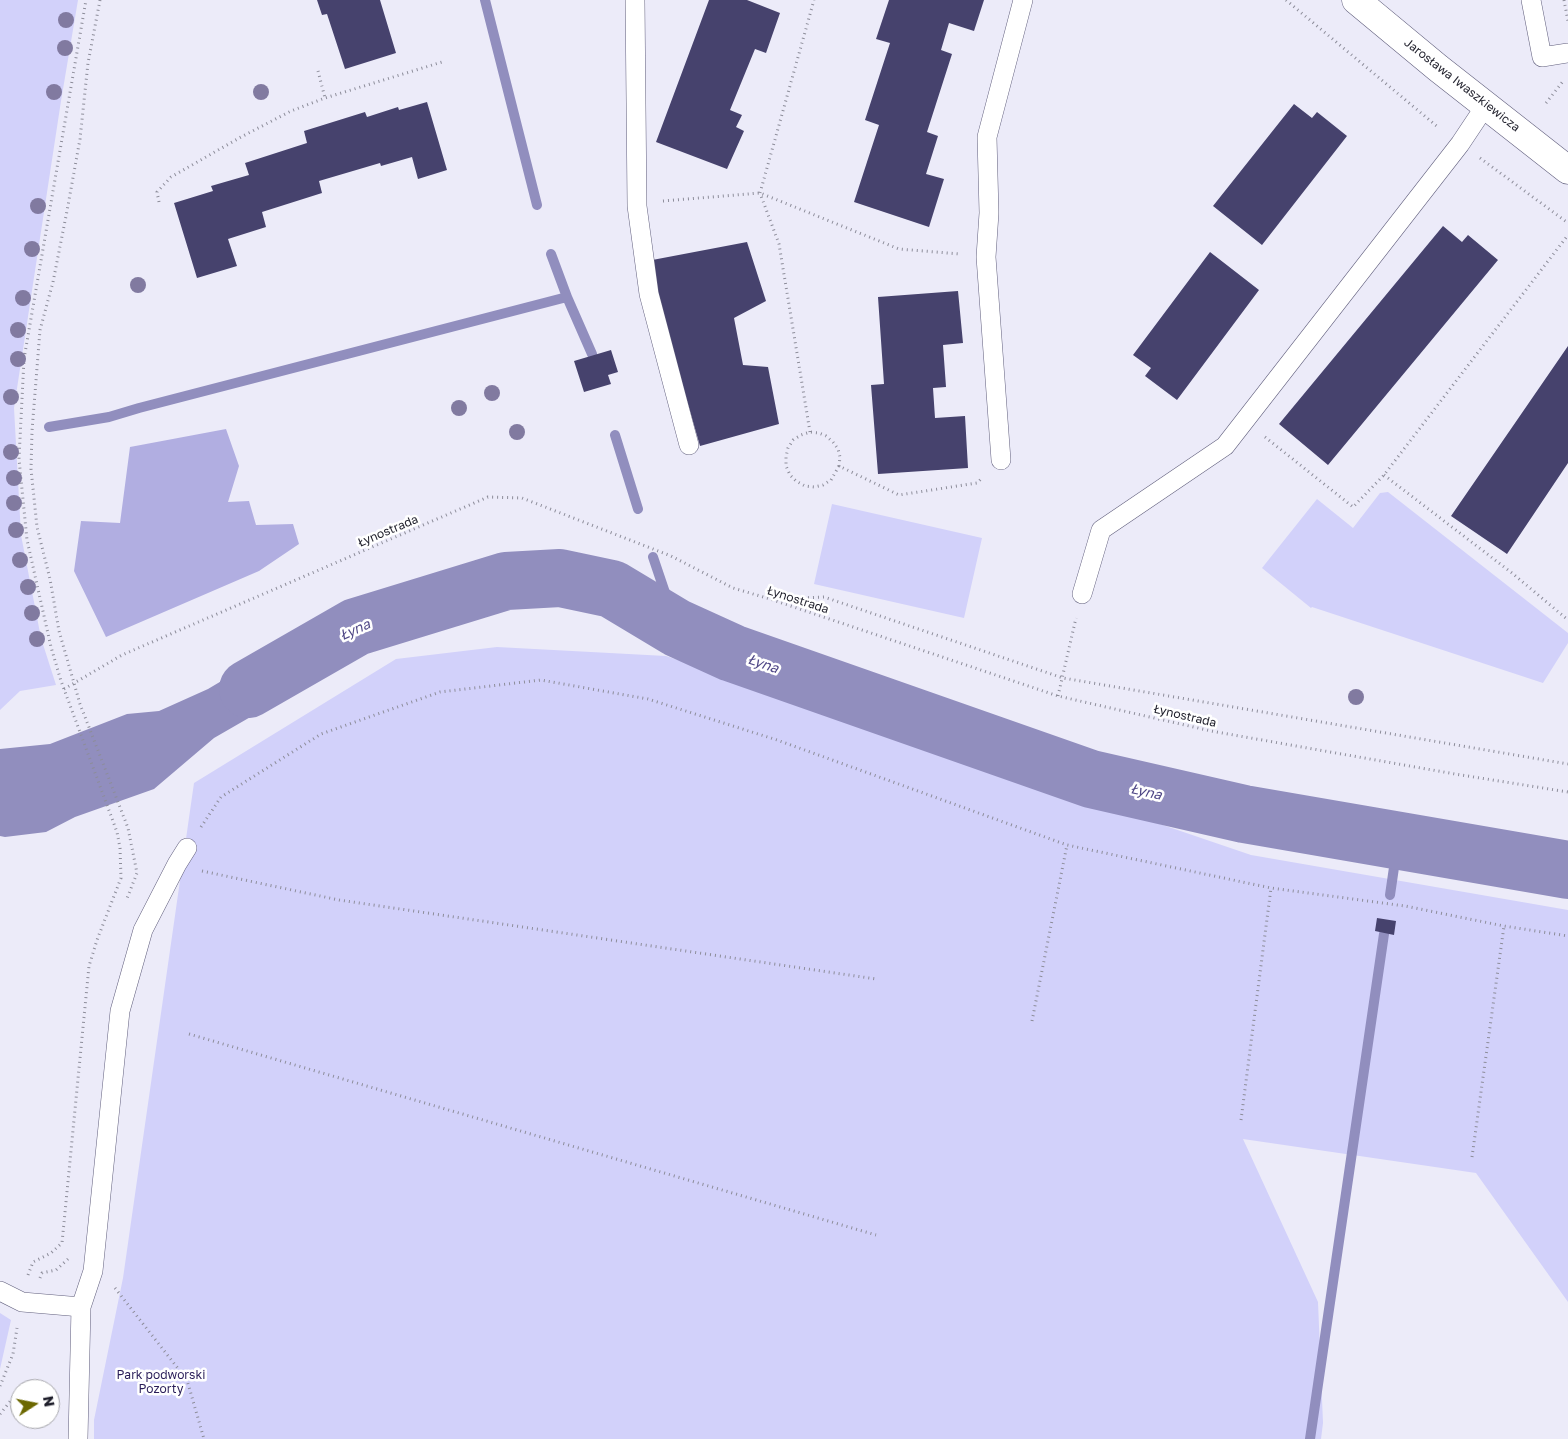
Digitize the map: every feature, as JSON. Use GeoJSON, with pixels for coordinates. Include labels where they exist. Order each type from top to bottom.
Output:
{"type":"FeatureCollection","features":[{"type":"Feature","properties":{"kind":"street","name":"Jarosława Iwaszkiewicza"},"geometry":{"type":"LineString","coordinates":[[1356,0],[1568,170]]}},
{"type":"Feature","properties":{"kind":"lane"},"geometry":{"type":"LineString","coordinates":[[634,0],[636,206],[648,294],[689,445]]}},
{"type":"Feature","properties":{"kind":"lane"},"geometry":{"type":"LineString","coordinates":[[1001,460],[986,256],[989,213],[987,137],[1023,0]]}},
{"type":"Feature","properties":{"kind":"lane"},"geometry":{"type":"LineString","coordinates":[[1531,0],[1542,58],[1568,53]]}},
{"type":"Feature","properties":{"kind":"lane"},"geometry":{"type":"LineString","coordinates":[[1082,594],[1101,530],[1225,446],[1460,144],[1486,105]]}},
{"type":"Feature","properties":{"kind":"lane"},"geometry":{"type":"LineString","coordinates":[[78,1439],[81,1307],[93,1271],[120,1011],[143,930],[187,848]]}},
{"type":"Feature","properties":{"kind":"lane"},"geometry":{"type":"LineString","coordinates":[[0,1291],[22,1302],[81,1307]]}},
{"type":"Feature","properties":{"kind":"path"},"geometry":{"type":"LineString","coordinates":[[26,1279],[33,1262],[52,1253],[62,1243],[89,966],[121,878],[120,848],[117,832],[64,689],[51,647],[27,540],[19,459],[24,359],[86,0]]}},
{"type":"Feature","properties":{"kind":"path"},"geometry":{"type":"LineString","coordinates":[[100,0],[88,63],[80,139],[67,211],[53,282],[40,330],[31,469],[37,527],[50,578],[59,631],[80,704],[128,828]]}},
{"type":"Feature","properties":{"kind":"path"},"geometry":{"type":"LineString","coordinates":[[810,432],[779,244],[760,193],[814,0]]}},
{"type":"Feature","properties":{"kind":"path"},"geometry":{"type":"LineString","coordinates":[[1286,0],[1460,144],[1496,168],[1568,223]]}},
{"type":"Feature","properties":{"kind":"path"},"geometry":{"type":"LineString","coordinates":[[1564,0],[1568,21]]}},
{"type":"Feature","properties":{"kind":"path"},"geometry":{"type":"LineString","coordinates":[[159,202],[157,192],[171,177],[291,111],[325,98],[442,62]]}},
{"type":"Feature","properties":{"kind":"path"},"geometry":{"type":"LineString","coordinates":[[318,71],[325,98]]}},
{"type":"Feature","properties":{"kind":"path"},"geometry":{"type":"LineString","coordinates":[[1546,103],[1568,75]]}},
{"type":"Feature","properties":{"kind":"path"},"geometry":{"type":"LineString","coordinates":[[636,206],[664,201],[760,193],[899,249],[986,256]]}},
{"type":"Feature","properties":{"kind":"path"},"geometry":{"type":"LineString","coordinates":[[1244,420],[1353,507],[1384,474],[1568,234]]}},
{"type":"Feature","properties":{"kind":"path"},"geometry":{"type":"LineString","coordinates":[[810,432],[819,433],[826,436],[838,449],[840,457],[839,466],[831,480],[823,485],[805,486],[796,482],[790,475],[786,466],[788,448],[793,440],[801,435],[810,432]]}},
{"type":"Feature","properties":{"kind":"path"},"geometry":{"type":"LineString","coordinates":[[839,466],[899,495],[977,483],[1001,460]]}},
{"type":"Feature","properties":{"kind":"path"},"geometry":{"type":"LineString","coordinates":[[1384,474],[1512,572],[1568,620]]}},
{"type":"Feature","properties":{"kind":"path","name":"Łynostrada"},"geometry":{"type":"LineString","coordinates":[[64,689],[122,656],[488,497],[522,498],[670,556],[733,588],[1058,696],[1211,731],[1568,792]]}},
{"type":"Feature","properties":{"kind":"path"},"geometry":{"type":"LineString","coordinates":[[1058,696],[1082,594]]}},
{"type":"Feature","properties":{"kind":"path"},"geometry":{"type":"LineString","coordinates":[[770,599],[824,597],[1063,678],[1568,764]]}},
{"type":"Feature","properties":{"kind":"path"},"geometry":{"type":"LineString","coordinates":[[187,848],[221,797],[321,734],[440,692],[540,680],[648,699],[777,740],[1067,846],[1271,888],[1405,906],[1504,926],[1568,936]]}},
{"type":"Feature","properties":{"kind":"path"},"geometry":{"type":"LineString","coordinates":[[1032,1021],[1067,846]]}},
{"type":"Feature","properties":{"kind":"path"},"geometry":{"type":"LineString","coordinates":[[177,864],[219,875],[339,900],[876,979]]}},
{"type":"Feature","properties":{"kind":"path"},"geometry":{"type":"LineString","coordinates":[[1241,1120],[1271,888]]}},
{"type":"Feature","properties":{"kind":"path"},"geometry":{"type":"LineString","coordinates":[[1472,1157],[1504,926]]}},
{"type":"Feature","properties":{"kind":"path"},"geometry":{"type":"LineString","coordinates":[[189,1034],[876,1235]]}},
{"type":"Feature","properties":{"kind":"path"},"geometry":{"type":"LineString","coordinates":[[93,1271],[110,1282],[187,1380],[204,1439]]}},
{"type":"Feature","properties":{"kind":"path"},"geometry":{"type":"LineString","coordinates":[[0,1386],[13,1354],[17,1324]]}},
{"type":"Feature","properties":{"kind":"path"},"geometry":{"type":"LineString","coordinates":[[0,1414],[10,1402]]}},
{"type":"Feature","properties":{"kind":"green space"},"geometry":{"type":"Polygon","coordinates":[[[0,0],[78,0],[14,408],[21,535],[41,638],[56,685],[20,691],[0,710],[0,0]]]}},
{"type":"Feature","properties":{"kind":"green space"},"geometry":{"type":"Polygon","coordinates":[[[1388,492],[1568,633],[1568,643],[1543,683],[1311,608],[1262,568],[1317,499],[1353,528],[1380,493],[1388,492]]]}},
{"type":"Feature","properties":{"kind":"green space"},"geometry":{"type":"Polygon","coordinates":[[[832,504],[982,538],[964,618],[814,584],[832,504]]]}},
{"type":"Feature","properties":{"kind":"green space","name":"Park podworski Pozorty"},"geometry":{"type":"Polygon","coordinates":[[[497,647],[666,656],[1251,855],[1568,910],[1568,1302],[1476,1173],[1243,1139],[1318,1302],[1323,1423],[1321,1439],[94,1439],[94,1420],[123,1278],[194,783],[396,659],[497,647]]]}},
{"type":"Feature","properties":{"kind":"green space"},"geometry":{"type":"Polygon","coordinates":[[[0,1313],[11,1320],[0,1369],[0,1313]]]}},
{"type":"Feature","properties":{"kind":"shaded area"},"geometry":{"type":"Polygon","coordinates":[[[226,429],[239,466],[228,502],[249,501],[256,525],[293,524],[299,544],[259,571],[106,637],[74,571],[81,521],[120,523],[130,447],[226,429]]]}},
{"type":"Feature","properties":{"kind":"shaded area"},"geometry":{"type":"Polygon","coordinates":[[[309,629],[325,674],[214,738],[154,789],[75,817],[46,832],[0,836],[0,749],[50,744],[127,714],[159,711],[208,689],[309,629]]]}},
{"type":"Feature","properties":{"kind":"building"},"geometry":{"type":"Polygon","coordinates":[[[317,0],[380,0],[396,53],[345,69],[327,14],[322,15],[317,0]]]}},
{"type":"Feature","properties":{"kind":"building"},"geometry":{"type":"Polygon","coordinates":[[[709,0],[747,0],[780,13],[766,53],[755,49],[730,110],[742,115],[736,127],[744,131],[727,169],[656,142],[709,0]]]}},
{"type":"Feature","properties":{"kind":"building"},"geometry":{"type":"Polygon","coordinates":[[[889,0],[984,0],[974,31],[949,23],[941,50],[952,54],[927,132],[938,136],[926,174],[944,179],[929,227],[854,202],[879,125],[865,120],[890,43],[876,39],[889,0]]]}},
{"type":"Feature","properties":{"kind":"building"},"geometry":{"type":"Polygon","coordinates":[[[427,102],[447,170],[418,179],[412,157],[381,166],[380,163],[319,181],[322,193],[262,212],[266,227],[228,239],[237,266],[197,278],[174,203],[213,191],[211,186],[249,175],[245,163],[307,143],[304,131],[365,112],[367,117],[398,107],[399,110],[427,102]]]}},
{"type":"Feature","properties":{"kind":"building"},"geometry":{"type":"Polygon","coordinates":[[[1294,104],[1312,118],[1317,112],[1347,136],[1262,245],[1213,206],[1294,104]]]}},
{"type":"Feature","properties":{"kind":"building"},"geometry":{"type":"Polygon","coordinates":[[[1443,226],[1462,242],[1468,235],[1498,260],[1328,465],[1279,424],[1443,226]]]}},
{"type":"Feature","properties":{"kind":"building"},"geometry":{"type":"Polygon","coordinates":[[[747,242],[766,301],[734,318],[743,365],[768,367],[779,424],[700,446],[647,261],[747,242]]]}},
{"type":"Feature","properties":{"kind":"building"},"geometry":{"type":"Polygon","coordinates":[[[1210,252],[1259,290],[1177,400],[1145,376],[1151,368],[1133,355],[1210,252]]]}},
{"type":"Feature","properties":{"kind":"building"},"geometry":{"type":"Polygon","coordinates":[[[958,291],[963,343],[943,345],[946,387],[933,388],[935,418],[965,416],[968,468],[878,474],[871,385],[884,384],[878,297],[958,291]]]}},
{"type":"Feature","properties":{"kind":"building"},"geometry":{"type":"Polygon","coordinates":[[[1568,346],[1568,463],[1507,554],[1451,516],[1568,346]]]}},
{"type":"Feature","properties":{"kind":"building"},"geometry":{"type":"Polygon","coordinates":[[[611,350],[618,372],[608,375],[611,384],[584,392],[574,361],[611,350]]]}},
{"type":"Feature","properties":{"kind":"building"},"geometry":{"type":"Polygon","coordinates":[[[1377,918],[1396,921],[1394,935],[1375,931],[1377,918]]]}},
{"type":"Feature","properties":{"kind":"waterway"},"geometry":{"type":"LineString","coordinates":[[485,0],[537,205]]}},
{"type":"Feature","properties":{"kind":"waterway"},"geometry":{"type":"LineString","coordinates":[[551,254],[567,297],[592,354]]}},
{"type":"Feature","properties":{"kind":"waterway"},"geometry":{"type":"LineString","coordinates":[[49,427],[109,417],[567,297]]}},
{"type":"Feature","properties":{"kind":"waterway"},"geometry":{"type":"LineString","coordinates":[[615,435],[638,509]]}},
{"type":"Feature","properties":{"kind":"waterway"},"geometry":{"type":"LineString","coordinates":[[653,557],[677,628]]}},
{"type":"Feature","properties":{"kind":"waterway","name":"Łyna"},"geometry":{"type":"LineString","coordinates":[[248,689],[356,627],[506,581],[560,578],[612,589],[677,628],[732,653],[1091,779],[1244,814],[1568,870]]}},
{"type":"Feature","properties":{"kind":"waterway"},"geometry":{"type":"LineString","coordinates":[[1390,895],[1398,840]]}},
{"type":"Feature","properties":{"kind":"waterway"},"geometry":{"type":"LineString","coordinates":[[1310,1439],[1384,934]]}}]}
